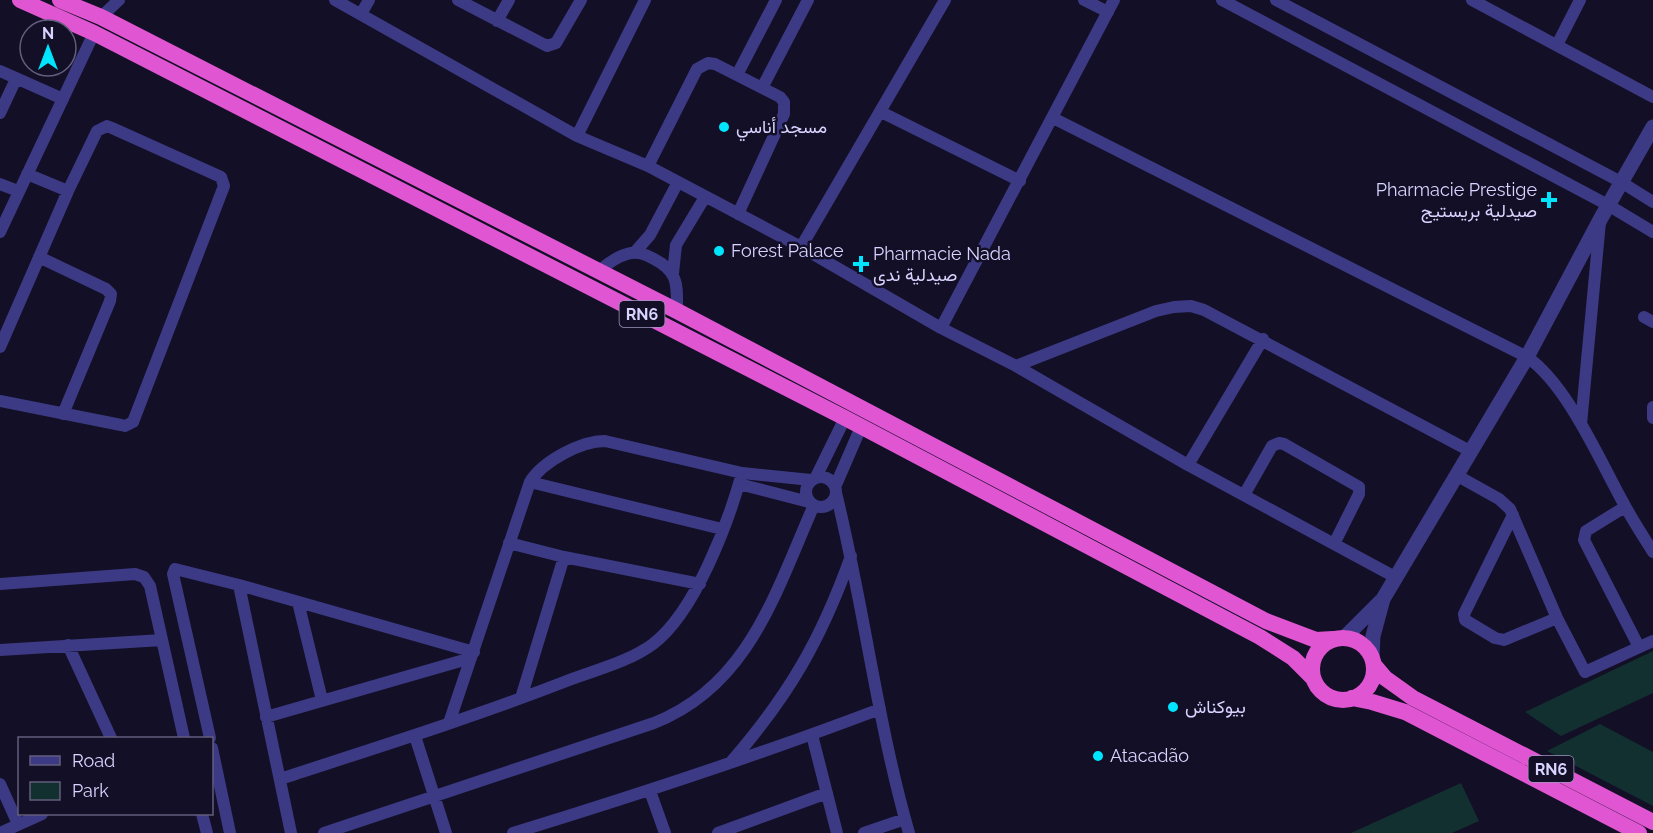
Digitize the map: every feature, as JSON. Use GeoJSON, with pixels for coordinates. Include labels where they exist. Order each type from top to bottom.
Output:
{"type":"FeatureCollection","features":[{"type":"Feature","properties":{"kind":"highway","name":"RN6"},"geometry":{"type":"LineString","coordinates":[[20,0],[94,33],[845,418],[1260,637],[1293,658],[1329,697],[1338,700],[1352,699],[1372,702],[1405,712],[1639,833]]}},
{"type":"Feature","properties":{"kind":"highway","name":"RN6"},"geometry":{"type":"LineString","coordinates":[[60,0],[101,17],[599,271],[1266,621],[1316,640],[1351,639],[1363,645],[1385,678],[1413,698],[1653,822]]}},
{"type":"Feature","properties":{"kind":"highway"},"geometry":{"type":"LineString","coordinates":[[1313,678],[1315,655],[1320,648],[1338,639]]}},
{"type":"Feature","properties":{"kind":"highway"},"geometry":{"type":"LineString","coordinates":[[1352,699],[1359,696],[1369,686],[1372,679],[1373,661]]}},
{"type":"Feature","properties":{"kind":"street"},"geometry":{"type":"LineString","coordinates":[[101,17],[119,0]]}},
{"type":"Feature","properties":{"kind":"street"},"geometry":{"type":"LineString","coordinates":[[335,0],[577,136],[648,166],[801,248],[941,328],[1016,366],[1188,465],[1395,577]]}},
{"type":"Feature","properties":{"kind":"street"},"geometry":{"type":"LineString","coordinates":[[362,14],[369,0]]}},
{"type":"Feature","properties":{"kind":"street"},"geometry":{"type":"LineString","coordinates":[[458,0],[547,46],[552,45],[560,37],[581,0]]}},
{"type":"Feature","properties":{"kind":"street"},"geometry":{"type":"LineString","coordinates":[[497,21],[509,0]]}},
{"type":"Feature","properties":{"kind":"street"},"geometry":{"type":"LineString","coordinates":[[577,136],[645,0]]}},
{"type":"Feature","properties":{"kind":"street"},"geometry":{"type":"LineString","coordinates":[[737,75],[776,0]]}},
{"type":"Feature","properties":{"kind":"street"},"geometry":{"type":"LineString","coordinates":[[762,88],[808,0]]}},
{"type":"Feature","properties":{"kind":"street"},"geometry":{"type":"LineString","coordinates":[[801,248],[945,0]]}},
{"type":"Feature","properties":{"kind":"street"},"geometry":{"type":"LineString","coordinates":[[1084,0],[1107,12]]}},
{"type":"Feature","properties":{"kind":"street"},"geometry":{"type":"LineString","coordinates":[[941,328],[1114,0]]}},
{"type":"Feature","properties":{"kind":"street"},"geometry":{"type":"LineString","coordinates":[[1222,0],[1604,211],[1653,232]]}},
{"type":"Feature","properties":{"kind":"street"},"geometry":{"type":"LineString","coordinates":[[1276,0],[1621,182],[1653,202]]}},
{"type":"Feature","properties":{"kind":"street"},"geometry":{"type":"LineString","coordinates":[[1472,0],[1653,98]]}},
{"type":"Feature","properties":{"kind":"street"},"geometry":{"type":"LineString","coordinates":[[1557,45],[1580,0]]}},
{"type":"Feature","properties":{"kind":"street"},"geometry":{"type":"LineString","coordinates":[[0,232],[94,33]]}},
{"type":"Feature","properties":{"kind":"street"},"geometry":{"type":"LineString","coordinates":[[648,166],[697,69],[708,63],[715,64],[780,97],[785,108],[738,214]]}},
{"type":"Feature","properties":{"kind":"street"},"geometry":{"type":"LineString","coordinates":[[0,71],[63,99]]}},
{"type":"Feature","properties":{"kind":"street"},"geometry":{"type":"LineString","coordinates":[[0,113],[16,79]]}},
{"type":"Feature","properties":{"kind":"street"},"geometry":{"type":"LineString","coordinates":[[881,112],[1020,181]]}},
{"type":"Feature","properties":{"kind":"street"},"geometry":{"type":"LineString","coordinates":[[1053,118],[1527,357],[1546,372],[1581,424],[1625,507],[1653,552]]}},
{"type":"Feature","properties":{"kind":"street"},"geometry":{"type":"LineString","coordinates":[[0,347],[68,191],[97,131],[107,126],[218,176],[224,183],[133,422],[121,425],[0,401]]}},
{"type":"Feature","properties":{"kind":"street"},"geometry":{"type":"LineString","coordinates":[[1373,661],[1373,636],[1383,599],[1527,357],[1604,211],[1653,127]]}},
{"type":"Feature","properties":{"kind":"street"},"geometry":{"type":"LineString","coordinates":[[27,174],[68,191]]}},
{"type":"Feature","properties":{"kind":"street"},"geometry":{"type":"LineString","coordinates":[[635,252],[650,235],[678,182]]}},
{"type":"Feature","properties":{"kind":"street"},"geometry":{"type":"LineString","coordinates":[[0,184],[18,191]]}},
{"type":"Feature","properties":{"kind":"street"},"geometry":{"type":"LineString","coordinates":[[676,311],[677,289],[673,273],[676,245],[705,197]]}},
{"type":"Feature","properties":{"kind":"street"},"geometry":{"type":"LineString","coordinates":[[1581,424],[1604,211]]}},
{"type":"Feature","properties":{"kind":"street"},"geometry":{"type":"LineString","coordinates":[[599,271],[616,258],[635,252],[645,254],[664,264],[673,273]]}},
{"type":"Feature","properties":{"kind":"street"},"geometry":{"type":"LineString","coordinates":[[39,257],[106,289],[111,294],[63,414]]}},
{"type":"Feature","properties":{"kind":"street"},"geometry":{"type":"LineString","coordinates":[[1016,366],[1156,311],[1191,306],[1204,309],[1263,339],[1470,451]]}},
{"type":"Feature","properties":{"kind":"street"},"geometry":{"type":"LineString","coordinates":[[1188,465],[1263,339]]}},
{"type":"Feature","properties":{"kind":"street"},"geometry":{"type":"LineString","coordinates":[[1653,407],[1653,418]]}},
{"type":"Feature","properties":{"kind":"street"},"geometry":{"type":"LineString","coordinates":[[324,833],[654,723],[670,717],[698,699],[723,678],[753,638],[811,504],[805,491],[845,418]]}},
{"type":"Feature","properties":{"kind":"street"},"geometry":{"type":"LineString","coordinates":[[449,723],[530,482],[545,465],[597,441],[614,442],[740,478],[811,504],[825,506],[830,504],[861,427]]}},
{"type":"Feature","properties":{"kind":"street"},"geometry":{"type":"LineString","coordinates":[[1244,495],[1272,446],[1279,443],[1284,444],[1359,487],[1359,494],[1334,544]]}},
{"type":"Feature","properties":{"kind":"street"},"geometry":{"type":"LineString","coordinates":[[1456,475],[1506,504],[1513,515],[1557,618],[1585,672],[1653,641]]}},
{"type":"Feature","properties":{"kind":"street"},"geometry":{"type":"LineString","coordinates":[[740,478],[828,479],[836,490],[852,556],[880,709],[909,833]]}},
{"type":"Feature","properties":{"kind":"street"},"geometry":{"type":"LineString","coordinates":[[280,779],[521,699],[629,657],[652,645],[670,627],[700,585],[740,478]]}},
{"type":"Feature","properties":{"kind":"street"},"geometry":{"type":"LineString","coordinates":[[530,482],[722,529]]}},
{"type":"Feature","properties":{"kind":"street"},"geometry":{"type":"LineString","coordinates":[[1625,507],[1586,531],[1584,540],[1639,647]]}},
{"type":"Feature","properties":{"kind":"street"},"geometry":{"type":"LineString","coordinates":[[1513,515],[1464,614],[1465,620],[1495,638],[1504,640],[1557,618]]}},
{"type":"Feature","properties":{"kind":"street"},"geometry":{"type":"LineString","coordinates":[[509,543],[564,557],[700,585]]}},
{"type":"Feature","properties":{"kind":"street"},"geometry":{"type":"LineString","coordinates":[[730,763],[762,726],[800,670],[835,601],[852,556]]}},
{"type":"Feature","properties":{"kind":"street"},"geometry":{"type":"LineString","coordinates":[[521,699],[564,557]]}},
{"type":"Feature","properties":{"kind":"street"},"geometry":{"type":"LineString","coordinates":[[210,737],[173,572],[179,569],[298,602],[472,655]]}},
{"type":"Feature","properties":{"kind":"street"},"geometry":{"type":"LineString","coordinates":[[0,584],[141,575],[150,586],[184,737]]}},
{"type":"Feature","properties":{"kind":"street"},"geometry":{"type":"LineString","coordinates":[[239,585],[291,833]]}},
{"type":"Feature","properties":{"kind":"street"},"geometry":{"type":"LineString","coordinates":[[1338,639],[1383,599]]}},
{"type":"Feature","properties":{"kind":"street"},"geometry":{"type":"LineString","coordinates":[[298,602],[322,700]]}},
{"type":"Feature","properties":{"kind":"street"},"geometry":{"type":"LineString","coordinates":[[0,650],[162,640]]}},
{"type":"Feature","properties":{"kind":"street"},"geometry":{"type":"LineString","coordinates":[[68,645],[111,737]]}},
{"type":"Feature","properties":{"kind":"street"},"geometry":{"type":"LineString","coordinates":[[266,717],[472,655]]}},
{"type":"Feature","properties":{"kind":"street"},"geometry":{"type":"LineString","coordinates":[[513,833],[650,791],[880,709]]}},
{"type":"Feature","properties":{"kind":"street"},"geometry":{"type":"LineString","coordinates":[[812,735],[837,833]]}},
{"type":"Feature","properties":{"kind":"street"},"geometry":{"type":"LineString","coordinates":[[415,736],[446,833]]}},
{"type":"Feature","properties":{"kind":"street"},"geometry":{"type":"LineString","coordinates":[[213,753],[230,833]]}},
{"type":"Feature","properties":{"kind":"street"},"geometry":{"type":"LineString","coordinates":[[0,784],[18,824]]}},
{"type":"Feature","properties":{"kind":"street"},"geometry":{"type":"LineString","coordinates":[[650,791],[665,833]]}},
{"type":"Feature","properties":{"kind":"street"},"geometry":{"type":"LineString","coordinates":[[727,831],[827,793]]}},
{"type":"Feature","properties":{"kind":"street"},"geometry":{"type":"LineString","coordinates":[[0,833],[38,815]]}},
{"type":"Feature","properties":{"kind":"street"},"geometry":{"type":"LineString","coordinates":[[202,815],[207,833]]}},
{"type":"Feature","properties":{"kind":"street"},"geometry":{"type":"LineString","coordinates":[[864,833],[905,819]]}},
{"type":"Feature","properties":{"kind":"green space"},"geometry":{"type":"Polygon","coordinates":[[[1653,651],[1653,693],[1561,736],[1525,712],[1653,651]]]}},
{"type":"Feature","properties":{"kind":"green space"},"geometry":{"type":"Polygon","coordinates":[[[1600,724],[1653,752],[1653,806],[1547,751],[1600,724]]]}},
{"type":"Feature","properties":{"kind":"green space"},"geometry":{"type":"Polygon","coordinates":[[[1461,783],[1479,821],[1452,833],[1351,833],[1461,783]]]}},
{"type":"Feature","properties":{"kind":"place","name":"مسجد أناسي"},"geometry":{"type":"Point","coordinates":[724,127]}},
{"type":"Feature","properties":{"kind":"place","name":"Pharmacie Prestige صيدلية بريستيج"},"geometry":{"type":"Point","coordinates":[1549,200]}},
{"type":"Feature","properties":{"kind":"place","name":"Forest Palace"},"geometry":{"type":"Point","coordinates":[719,251]}},
{"type":"Feature","properties":{"kind":"place","name":"Pharmacie Nada صيدلية ندى"},"geometry":{"type":"Point","coordinates":[861,264]}},
{"type":"Feature","properties":{"kind":"place","name":"بيوكناش"},"geometry":{"type":"Point","coordinates":[1173,707]}},
{"type":"Feature","properties":{"kind":"place","name":"Atacadão"},"geometry":{"type":"Point","coordinates":[1098,756]}}]}
